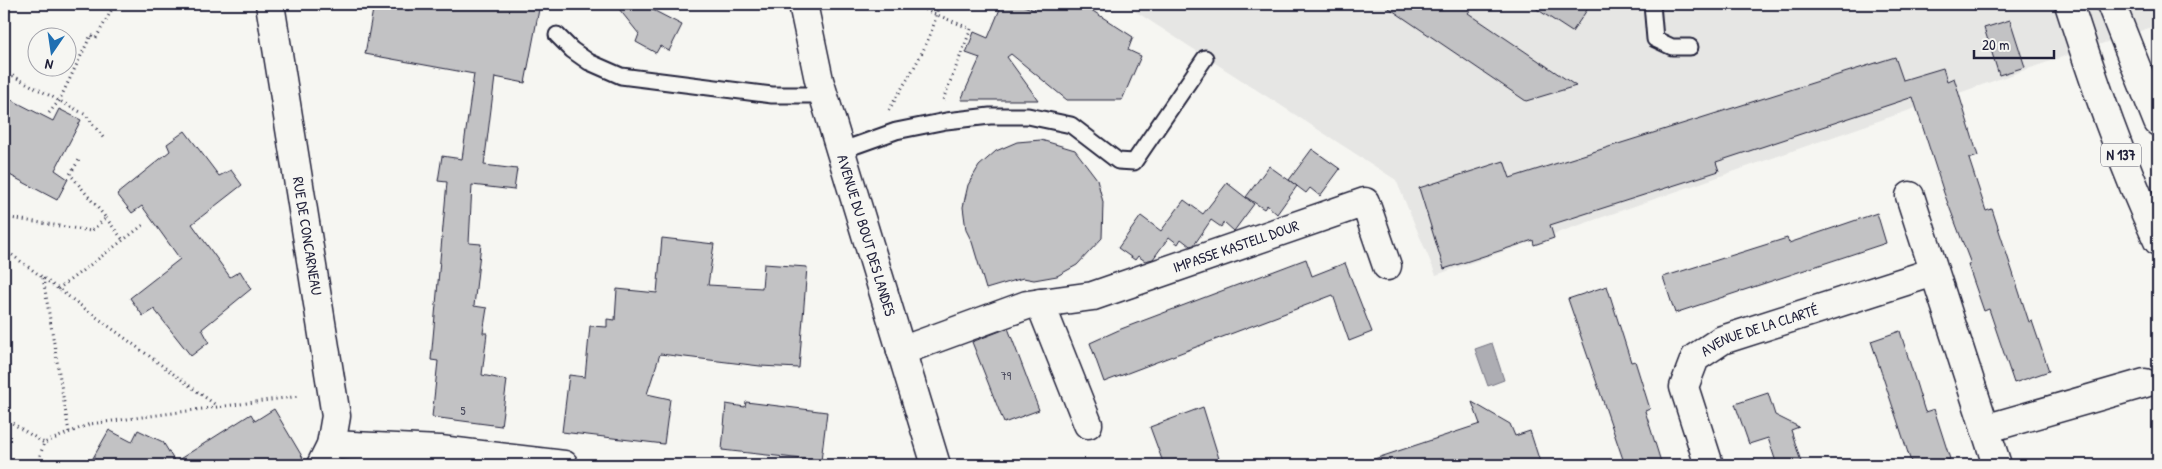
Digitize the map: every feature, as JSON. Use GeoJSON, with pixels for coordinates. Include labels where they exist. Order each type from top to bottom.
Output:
{"type":"FeatureCollection","features":[{"type":"Feature","properties":{"kind":"main road","name":"RUE DE CONCARNEAU"},"geometry":{"type":"LineString","coordinates":[[270,4],[336,416],[326,455]]}},
{"type":"Feature","properties":{"kind":"main road","name":"AVENUE DU BOUT DES LANDES"},"geometry":{"type":"LineString","coordinates":[[803,4],[824,95],[840,151],[936,465]]}},
{"type":"Feature","properties":{"kind":"main road","name":"N 137"},"geometry":{"type":"LineString","coordinates":[[2069,4],[2121,156],[2158,240]]}},
{"type":"Feature","properties":{"kind":"main road"},"geometry":{"type":"LineString","coordinates":[[2111,4],[2158,122]]}},
{"type":"Feature","properties":{"kind":"main road"},"geometry":{"type":"LineString","coordinates":[[1910,196],[1997,465]]}},
{"type":"Feature","properties":{"kind":"main road","name":"IMPASSE KASTELL DOUR"},"geometry":{"type":"LineString","coordinates":[[901,350],[1026,305],[1093,296],[1365,202],[1387,266]]}},
{"type":"Feature","properties":{"kind":"main road","name":"AVENUE DE LA CLARTÉ"},"geometry":{"type":"LineString","coordinates":[[1709,465],[1684,387],[1695,358],[1722,340],[1934,272]]}},
{"type":"Feature","properties":{"kind":"main road"},"geometry":{"type":"LineString","coordinates":[[1040,303],[1088,424]]}},
{"type":"Feature","properties":{"kind":"main road"},"geometry":{"type":"LineString","coordinates":[[1985,429],[2145,382]]}},
{"type":"Feature","properties":{"kind":"main road"},"geometry":{"type":"LineString","coordinates":[[326,455],[440,450],[564,465]]}},
{"type":"Feature","properties":{"kind":"lane"},"geometry":{"type":"LineString","coordinates":[[1652,4],[1656,39],[1672,47],[1690,47]]}},
{"type":"Feature","properties":{"kind":"lane"},"geometry":{"type":"LineString","coordinates":[[557,35],[588,62],[621,76],[772,95],[824,95]]}},
{"type":"Feature","properties":{"kind":"lane"},"geometry":{"type":"LineString","coordinates":[[840,151],[896,132],[933,124],[990,116],[1028,116],[1070,125],[1118,161],[1134,162],[1206,58]]}},
{"type":"Feature","properties":{"kind":"path"},"geometry":{"type":"LineString","coordinates":[[49,113],[59,100],[91,35],[96,38],[115,4]]}},
{"type":"Feature","properties":{"kind":"path"},"geometry":{"type":"LineString","coordinates":[[911,4],[971,29],[933,124]]}},
{"type":"Feature","properties":{"kind":"path"},"geometry":{"type":"LineString","coordinates":[[887,114],[922,52],[936,15],[938,4]]}},
{"type":"Feature","properties":{"kind":"path"},"geometry":{"type":"LineString","coordinates":[[4,71],[86,115],[105,140]]}},
{"type":"Feature","properties":{"kind":"path"},"geometry":{"type":"LineString","coordinates":[[81,157],[70,174],[123,240]]}},
{"type":"Feature","properties":{"kind":"path"},"geometry":{"type":"LineString","coordinates":[[4,218],[92,231],[106,218]]}},
{"type":"Feature","properties":{"kind":"path"},"geometry":{"type":"LineString","coordinates":[[58,289],[146,223]]}},
{"type":"Feature","properties":{"kind":"path"},"geometry":{"type":"LineString","coordinates":[[4,249],[217,406]]}},
{"type":"Feature","properties":{"kind":"path"},"geometry":{"type":"LineString","coordinates":[[43,278],[69,432]]}},
{"type":"Feature","properties":{"kind":"path"},"geometry":{"type":"LineString","coordinates":[[37,465],[44,443],[90,424],[300,396]]}},
{"type":"Feature","properties":{"kind":"path"},"geometry":{"type":"LineString","coordinates":[[4,418],[44,443]]}},
{"type":"Feature","properties":{"kind":"shaded area"},"geometry":{"type":"Polygon","coordinates":[[[1124,4],[2158,4],[2158,25],[1436,275],[1396,180],[1124,4]]]}},
{"type":"Feature","properties":{"kind":"shaded area"},"geometry":{"type":"Polygon","coordinates":[[[1492,343],[1504,380],[1488,386],[1475,349],[1492,343]]]}},
{"type":"Feature","properties":{"kind":"building"},"geometry":{"type":"Polygon","coordinates":[[[374,4],[409,10],[410,4],[540,4],[525,83],[495,77],[484,165],[517,169],[514,190],[472,185],[469,243],[481,244],[474,306],[487,308],[483,333],[487,333],[482,375],[507,380],[501,426],[432,417],[438,361],[431,360],[447,182],[438,181],[442,156],[462,159],[474,74],[365,54],[374,4]]]}},
{"type":"Feature","properties":{"kind":"building"},"geometry":{"type":"Polygon","coordinates":[[[615,4],[649,4],[653,10],[682,25],[669,51],[660,46],[656,53],[636,42],[639,34],[615,4]]]}},
{"type":"Feature","properties":{"kind":"building"},"geometry":{"type":"Polygon","coordinates":[[[1002,4],[1019,4],[1034,10],[1037,4],[1082,4],[1133,37],[1128,50],[1141,56],[1122,100],[1067,100],[1011,54],[1007,57],[1038,100],[961,100],[980,58],[966,53],[974,32],[988,38],[1002,4]]]}},
{"type":"Feature","properties":{"kind":"building"},"geometry":{"type":"Polygon","coordinates":[[[1383,4],[1475,4],[1468,13],[1576,86],[1526,101],[1383,4]]]}},
{"type":"Feature","properties":{"kind":"building"},"geometry":{"type":"Polygon","coordinates":[[[1529,4],[1591,4],[1572,32],[1529,4]]]}},
{"type":"Feature","properties":{"kind":"building"},"geometry":{"type":"Polygon","coordinates":[[[2010,20],[2025,67],[1999,75],[1984,28],[2010,20]]]}},
{"type":"Feature","properties":{"kind":"building"},"geometry":{"type":"Polygon","coordinates":[[[1895,57],[1903,80],[1943,68],[1947,81],[1954,78],[1978,156],[1969,159],[1986,211],[1992,209],[2029,322],[2032,321],[2049,371],[2014,383],[1989,309],[1984,311],[1968,265],[1971,264],[1944,193],[1913,97],[1716,162],[1719,171],[1550,225],[1554,238],[1534,245],[1533,240],[1444,269],[1419,188],[1504,161],[1510,178],[1895,57]]]}},
{"type":"Feature","properties":{"kind":"building"},"geometry":{"type":"Polygon","coordinates":[[[4,96],[53,121],[59,109],[81,120],[55,170],[68,179],[57,200],[4,172],[4,96]]]}},
{"type":"Feature","properties":{"kind":"building"},"geometry":{"type":"Polygon","coordinates":[[[185,131],[219,176],[231,170],[242,185],[192,224],[230,277],[240,271],[251,289],[202,329],[209,342],[191,356],[154,309],[143,316],[130,298],[180,259],[142,206],[132,213],[117,194],[170,151],[167,144],[185,131]]]}},
{"type":"Feature","properties":{"kind":"building"},"geometry":{"type":"Polygon","coordinates":[[[1041,140],[1075,150],[1097,179],[1103,202],[1102,238],[1077,265],[1057,276],[1034,280],[1023,278],[986,289],[972,242],[966,230],[963,207],[968,185],[979,166],[996,151],[1017,142],[1041,140]]]}},
{"type":"Feature","properties":{"kind":"building"},"geometry":{"type":"Polygon","coordinates":[[[1312,149],[1340,169],[1320,196],[1310,188],[1306,193],[1289,180],[1312,149]]]}},
{"type":"Feature","properties":{"kind":"building"},"geometry":{"type":"Polygon","coordinates":[[[1269,166],[1297,186],[1277,214],[1267,205],[1264,209],[1246,197],[1269,166]]]}},
{"type":"Feature","properties":{"kind":"building"},"geometry":{"type":"Polygon","coordinates":[[[1227,183],[1254,204],[1234,231],[1224,222],[1221,227],[1211,220],[1194,245],[1190,246],[1181,239],[1178,244],[1169,237],[1153,259],[1145,261],[1138,256],[1135,260],[1118,248],[1141,216],[1161,231],[1184,200],[1203,214],[1227,183]]]}},
{"type":"Feature","properties":{"kind":"building"},"geometry":{"type":"Polygon","coordinates":[[[1877,213],[1886,243],[1675,313],[1663,277],[1787,238],[1789,243],[1877,213]]]}},
{"type":"Feature","properties":{"kind":"building"},"geometry":{"type":"Polygon","coordinates":[[[662,238],[714,244],[708,285],[762,288],[764,264],[807,267],[799,368],[760,366],[660,354],[647,394],[670,399],[664,444],[562,432],[569,375],[585,377],[590,326],[607,327],[607,319],[615,320],[617,289],[657,293],[662,238]]]}},
{"type":"Feature","properties":{"kind":"building"},"geometry":{"type":"Polygon","coordinates":[[[1306,259],[1312,276],[1345,263],[1372,332],[1349,341],[1333,295],[1104,382],[1090,343],[1121,329],[1306,259]]]}},
{"type":"Feature","properties":{"kind":"building"},"geometry":{"type":"Polygon","coordinates":[[[1607,286],[1631,362],[1635,361],[1650,409],[1645,411],[1662,465],[1625,465],[1568,299],[1607,286]]]}},
{"type":"Feature","properties":{"kind":"building"},"geometry":{"type":"Polygon","coordinates":[[[1008,328],[1039,410],[1004,423],[972,342],[1008,328]]]}},
{"type":"Feature","properties":{"kind":"building"},"geometry":{"type":"Polygon","coordinates":[[[1900,331],[1925,412],[1934,409],[1950,459],[1933,465],[1912,465],[1871,341],[1900,331]]]}},
{"type":"Feature","properties":{"kind":"building"},"geometry":{"type":"Polygon","coordinates":[[[1768,393],[1775,415],[1799,427],[1791,430],[1802,465],[1777,465],[1768,438],[1749,444],[1735,404],[1768,393]]]}},
{"type":"Feature","properties":{"kind":"building"},"geometry":{"type":"Polygon","coordinates":[[[746,402],[827,412],[821,461],[722,450],[726,404],[745,407],[746,402]]]}},
{"type":"Feature","properties":{"kind":"building"},"geometry":{"type":"Polygon","coordinates":[[[1472,402],[1510,424],[1515,436],[1530,431],[1541,465],[1368,465],[1368,461],[1480,424],[1472,402]]]}},
{"type":"Feature","properties":{"kind":"building"},"geometry":{"type":"Polygon","coordinates":[[[1203,407],[1221,465],[1164,465],[1150,427],[1203,407]]]}},
{"type":"Feature","properties":{"kind":"building"},"geometry":{"type":"Polygon","coordinates":[[[274,409],[303,458],[291,465],[89,465],[109,430],[132,442],[138,430],[163,442],[175,462],[251,414],[255,421],[274,409]]]}}]}
